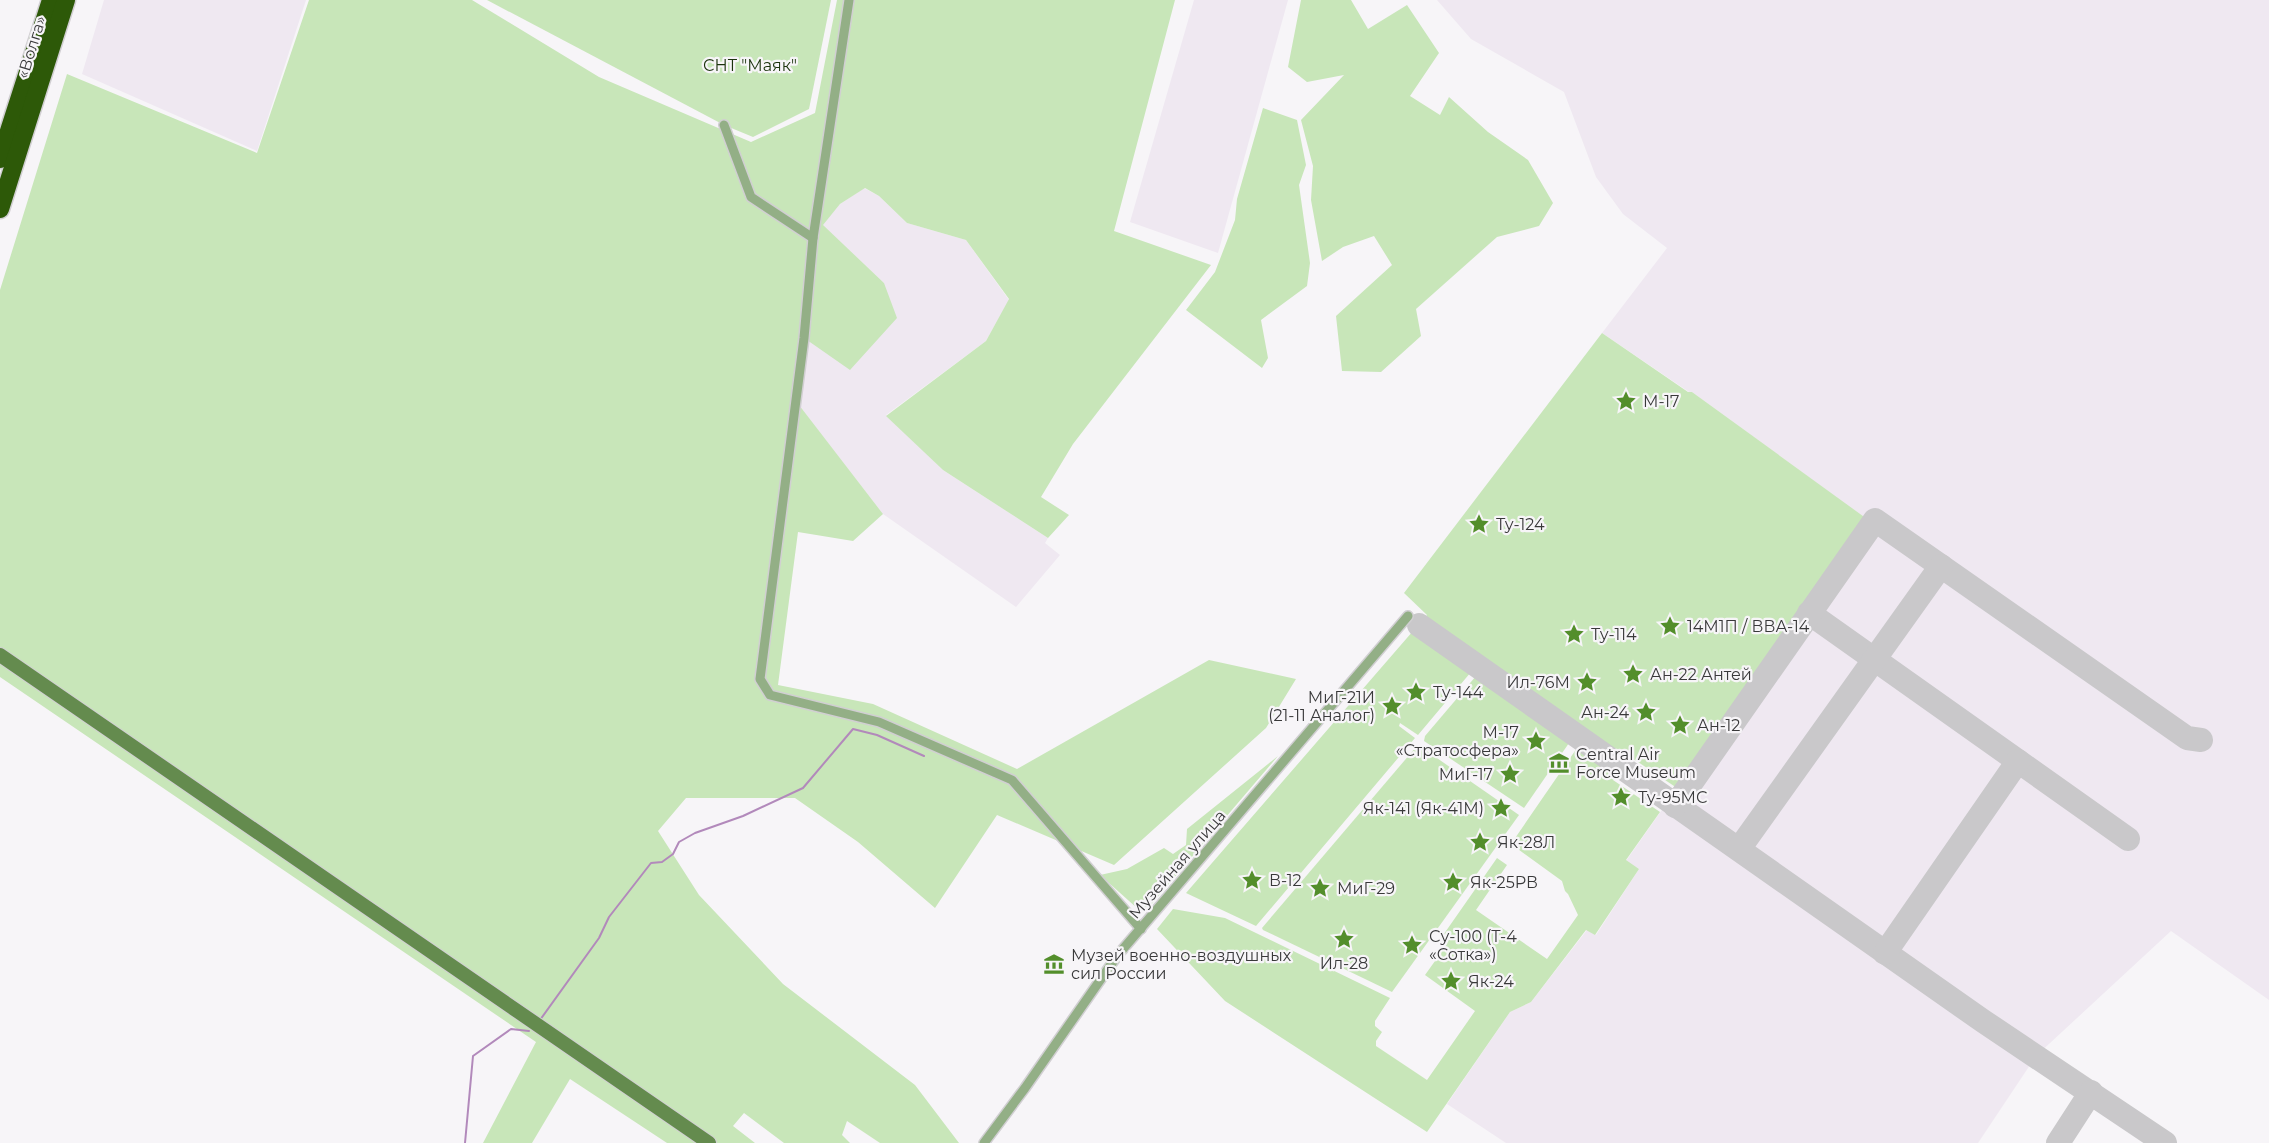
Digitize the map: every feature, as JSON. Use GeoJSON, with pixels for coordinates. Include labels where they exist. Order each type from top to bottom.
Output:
{"type":"FeatureCollection","features":[{"type":"Feature","properties":{"kind":"highway","name":"«Волга»"},"geometry":{"type":"LineString","coordinates":[[0,159],[51,0]]}},
{"type":"Feature","properties":{"kind":"highway","name":"«Волга»"},"geometry":{"type":"LineString","coordinates":[[0,209],[66,0]]}},
{"type":"Feature","properties":{"kind":"street"},"geometry":{"type":"LineString","coordinates":[[849,0],[813,238],[804,338],[760,679],[770,695],[879,722],[1012,780],[1141,928]]}},
{"type":"Feature","properties":{"kind":"street"},"geometry":{"type":"LineString","coordinates":[[724,125],[751,197],[813,238]]}},
{"type":"Feature","properties":{"kind":"street","name":"Музейная улица"},"geometry":{"type":"LineString","coordinates":[[984,1143],[1117,956],[1408,616]]}},
{"type":"Feature","properties":{"kind":"street"},"geometry":{"type":"LineString","coordinates":[[0,655],[709,1143]]}},
{"type":"Feature","properties":{"kind":"shaded area"},"geometry":{"type":"Polygon","coordinates":[[[104,0],[306,0],[257,151],[82,74],[104,0]]]}},
{"type":"Feature","properties":{"kind":"shaded area"},"geometry":{"type":"Polygon","coordinates":[[[1194,0],[1288,0],[1218,253],[1130,222],[1194,0]]]}},
{"type":"Feature","properties":{"kind":"shaded area"},"geometry":{"type":"Polygon","coordinates":[[[1437,0],[2269,0],[2269,1000],[2171,931],[2036,1056],[1978,1143],[1506,1143],[1447,1104],[1510,1012],[1531,1002],[1587,930],[1596,935],[1639,869],[1626,861],[1866,519],[1692,392],[1602,333],[1667,248],[1623,214],[1596,177],[1564,92],[1471,39],[1437,0]]]}},
{"type":"Feature","properties":{"kind":"shaded area"},"geometry":{"type":"Polygon","coordinates":[[[864,188],[879,196],[907,223],[966,240],[1009,300],[986,341],[886,415],[943,470],[1048,538],[1045,543],[1060,555],[1016,607],[883,514],[799,406],[807,340],[884,283],[822,225],[840,204],[864,188]]]}},
{"type":"Feature","properties":{"kind":"green space"},"geometry":{"type":"Polygon","coordinates":[[[309,0],[472,0],[599,77],[751,142],[815,113],[837,0],[1175,0],[1114,231],[1211,265],[1073,444],[1041,497],[1069,515],[1048,538],[943,470],[886,416],[986,341],[1009,299],[966,240],[907,223],[879,196],[865,188],[840,204],[823,225],[884,283],[897,318],[850,370],[807,340],[799,405],[883,514],[853,541],[798,532],[778,685],[873,704],[1017,769],[1209,660],[1296,679],[1266,728],[1114,865],[997,815],[935,908],[858,842],[795,798],[686,798],[658,831],[699,895],[783,984],[915,1085],[959,1143],[880,1143],[847,1121],[842,1135],[850,1143],[784,1143],[744,1113],[733,1126],[755,1143],[667,1143],[570,1079],[532,1143],[483,1143],[536,1042],[0,677],[0,290],[67,74],[257,153],[309,0]]]}},
{"type":"Feature","properties":{"kind":"green space","name":"СНТ \"Маяк\""},"geometry":{"type":"Polygon","coordinates":[[[487,0],[831,0],[809,109],[753,137],[724,125],[487,0]]]}},
{"type":"Feature","properties":{"kind":"green space"},"geometry":{"type":"Polygon","coordinates":[[[1301,0],[1351,0],[1368,29],[1407,5],[1439,53],[1410,96],[1440,115],[1449,97],[1488,132],[1528,160],[1553,203],[1539,226],[1497,237],[1416,309],[1421,336],[1381,372],[1342,371],[1336,316],[1392,265],[1374,236],[1343,247],[1322,261],[1311,200],[1313,166],[1301,120],[1344,75],[1307,82],[1288,67],[1301,0]]]}},
{"type":"Feature","properties":{"kind":"green space"},"geometry":{"type":"Polygon","coordinates":[[[1263,108],[1297,120],[1306,165],[1299,185],[1310,263],[1307,286],[1261,320],[1268,358],[1262,368],[1186,310],[1215,272],[1235,220],[1237,199],[1263,108]]]}},
{"type":"Feature","properties":{"kind":"green space"},"geometry":{"type":"Polygon","coordinates":[[[1602,333],[1688,392],[1692,392],[1867,519],[1677,788],[1635,760],[1626,761],[1424,619],[1427,615],[1404,593],[1602,333]]]}},
{"type":"Feature","properties":{"kind":"green space"},"geometry":{"type":"Polygon","coordinates":[[[1413,631],[1471,672],[1418,735],[1400,723],[1399,726],[1415,738],[1256,926],[1186,893],[1413,631]]]}},
{"type":"Feature","properties":{"kind":"green space"},"geometry":{"type":"Polygon","coordinates":[[[1476,676],[1569,740],[1524,808],[1424,741],[1425,736],[1476,676]]]}},
{"type":"Feature","properties":{"kind":"green space"},"geometry":{"type":"Polygon","coordinates":[[[1416,747],[1421,747],[1519,815],[1392,992],[1262,928],[1416,747]]]}},
{"type":"Feature","properties":{"kind":"green space"},"geometry":{"type":"Polygon","coordinates":[[[1577,748],[1616,774],[1613,780],[1660,812],[1626,860],[1639,869],[1595,935],[1586,930],[1531,1002],[1510,1012],[1427,1132],[1225,1001],[1157,929],[1173,909],[1225,918],[1390,998],[1375,1021],[1375,1026],[1382,1032],[1376,1041],[1376,1046],[1427,1080],[1475,1011],[1425,975],[1445,947],[1439,941],[1497,858],[1507,865],[1476,910],[1547,959],[1578,915],[1562,881],[1511,844],[1577,748]]]}},
{"type":"Feature","properties":{"kind":"green space"},"geometry":{"type":"Polygon","coordinates":[[[1278,756],[1150,906],[1138,909],[1100,875],[1127,869],[1164,848],[1173,854],[1186,845],[1187,829],[1278,756]]]}},
{"type":"Feature","properties":{"kind":"waterway"},"geometry":{"type":"LineString","coordinates":[[540,1020],[599,938],[609,917],[651,863],[662,862],[673,854],[679,842],[695,833],[743,816],[803,788],[853,729],[877,735],[924,756]]}},
{"type":"Feature","properties":{"kind":"waterway"},"geometry":{"type":"LineString","coordinates":[[465,1143],[473,1056],[511,1029],[529,1031]]}},
{"type":"Feature","properties":{"kind":"taxiway"},"geometry":{"type":"LineString","coordinates":[[1675,806],[1875,520],[2187,738],[2201,740]]}},
{"type":"Feature","properties":{"kind":"taxiway"},"geometry":{"type":"LineString","coordinates":[[1739,849],[1941,566]]}},
{"type":"Feature","properties":{"kind":"taxiway"},"geometry":{"type":"LineString","coordinates":[[1809,613],[2128,839]]}},
{"type":"Feature","properties":{"kind":"taxiway"},"geometry":{"type":"LineString","coordinates":[[1419,625],[1983,1021],[2165,1143]]}},
{"type":"Feature","properties":{"kind":"taxiway"},"geometry":{"type":"LineString","coordinates":[[1885,953],[2018,761]]}},
{"type":"Feature","properties":{"kind":"taxiway"},"geometry":{"type":"LineString","coordinates":[[2058,1143],[2091,1092]]}},
{"type":"Feature","properties":{"kind":"place","name":"М-17"},"geometry":{"type":"Point","coordinates":[1626,401]}},
{"type":"Feature","properties":{"kind":"place","name":"Ту-124"},"geometry":{"type":"Point","coordinates":[1479,524]}},
{"type":"Feature","properties":{"kind":"place","name":"14М1П / ВВА-14"},"geometry":{"type":"Point","coordinates":[1670,626]}},
{"type":"Feature","properties":{"kind":"place","name":"Ту-114"},"geometry":{"type":"Point","coordinates":[1574,634]}},
{"type":"Feature","properties":{"kind":"place","name":"Ан-22 Антей"},"geometry":{"type":"Point","coordinates":[1633,674]}},
{"type":"Feature","properties":{"kind":"place","name":"Ил-76М"},"geometry":{"type":"Point","coordinates":[1587,682]}},
{"type":"Feature","properties":{"kind":"place","name":"Ту-144"},"geometry":{"type":"Point","coordinates":[1416,692]}},
{"type":"Feature","properties":{"kind":"place","name":"МиГ-21И (21-11 Аналог)"},"geometry":{"type":"Point","coordinates":[1392,706]}},
{"type":"Feature","properties":{"kind":"place","name":"Ан-24"},"geometry":{"type":"Point","coordinates":[1646,712]}},
{"type":"Feature","properties":{"kind":"place","name":"Ан-12"},"geometry":{"type":"Point","coordinates":[1680,725]}},
{"type":"Feature","properties":{"kind":"place","name":"М-17 «Стратосфера»"},"geometry":{"type":"Point","coordinates":[1536,741]}},
{"type":"Feature","properties":{"kind":"place","name":"Central Air Force Museum"},"geometry":{"type":"Point","coordinates":[1559,763]}},
{"type":"Feature","properties":{"kind":"place","name":"МиГ-17"},"geometry":{"type":"Point","coordinates":[1510,774]}},
{"type":"Feature","properties":{"kind":"place","name":"Ту-95МС"},"geometry":{"type":"Point","coordinates":[1621,797]}},
{"type":"Feature","properties":{"kind":"place","name":"Як-141 (Як-41М)"},"geometry":{"type":"Point","coordinates":[1501,808]}},
{"type":"Feature","properties":{"kind":"place","name":"Як-28Л"},"geometry":{"type":"Point","coordinates":[1480,842]}},
{"type":"Feature","properties":{"kind":"place","name":"В-12"},"geometry":{"type":"Point","coordinates":[1252,880]}},
{"type":"Feature","properties":{"kind":"place","name":"Як-25РВ"},"geometry":{"type":"Point","coordinates":[1453,882]}},
{"type":"Feature","properties":{"kind":"place","name":"МиГ-29"},"geometry":{"type":"Point","coordinates":[1320,888]}},
{"type":"Feature","properties":{"kind":"place","name":"Ил-28"},"geometry":{"type":"Point","coordinates":[1344,939]}},
{"type":"Feature","properties":{"kind":"place","name":"Су-100 (Т-4 «Сотка»)"},"geometry":{"type":"Point","coordinates":[1412,945]}},
{"type":"Feature","properties":{"kind":"place","name":"Музей военно-воздушных сил России"},"geometry":{"type":"Point","coordinates":[1054,964]}},
{"type":"Feature","properties":{"kind":"place","name":"Як-24"},"geometry":{"type":"Point","coordinates":[1451,981]}}]}
